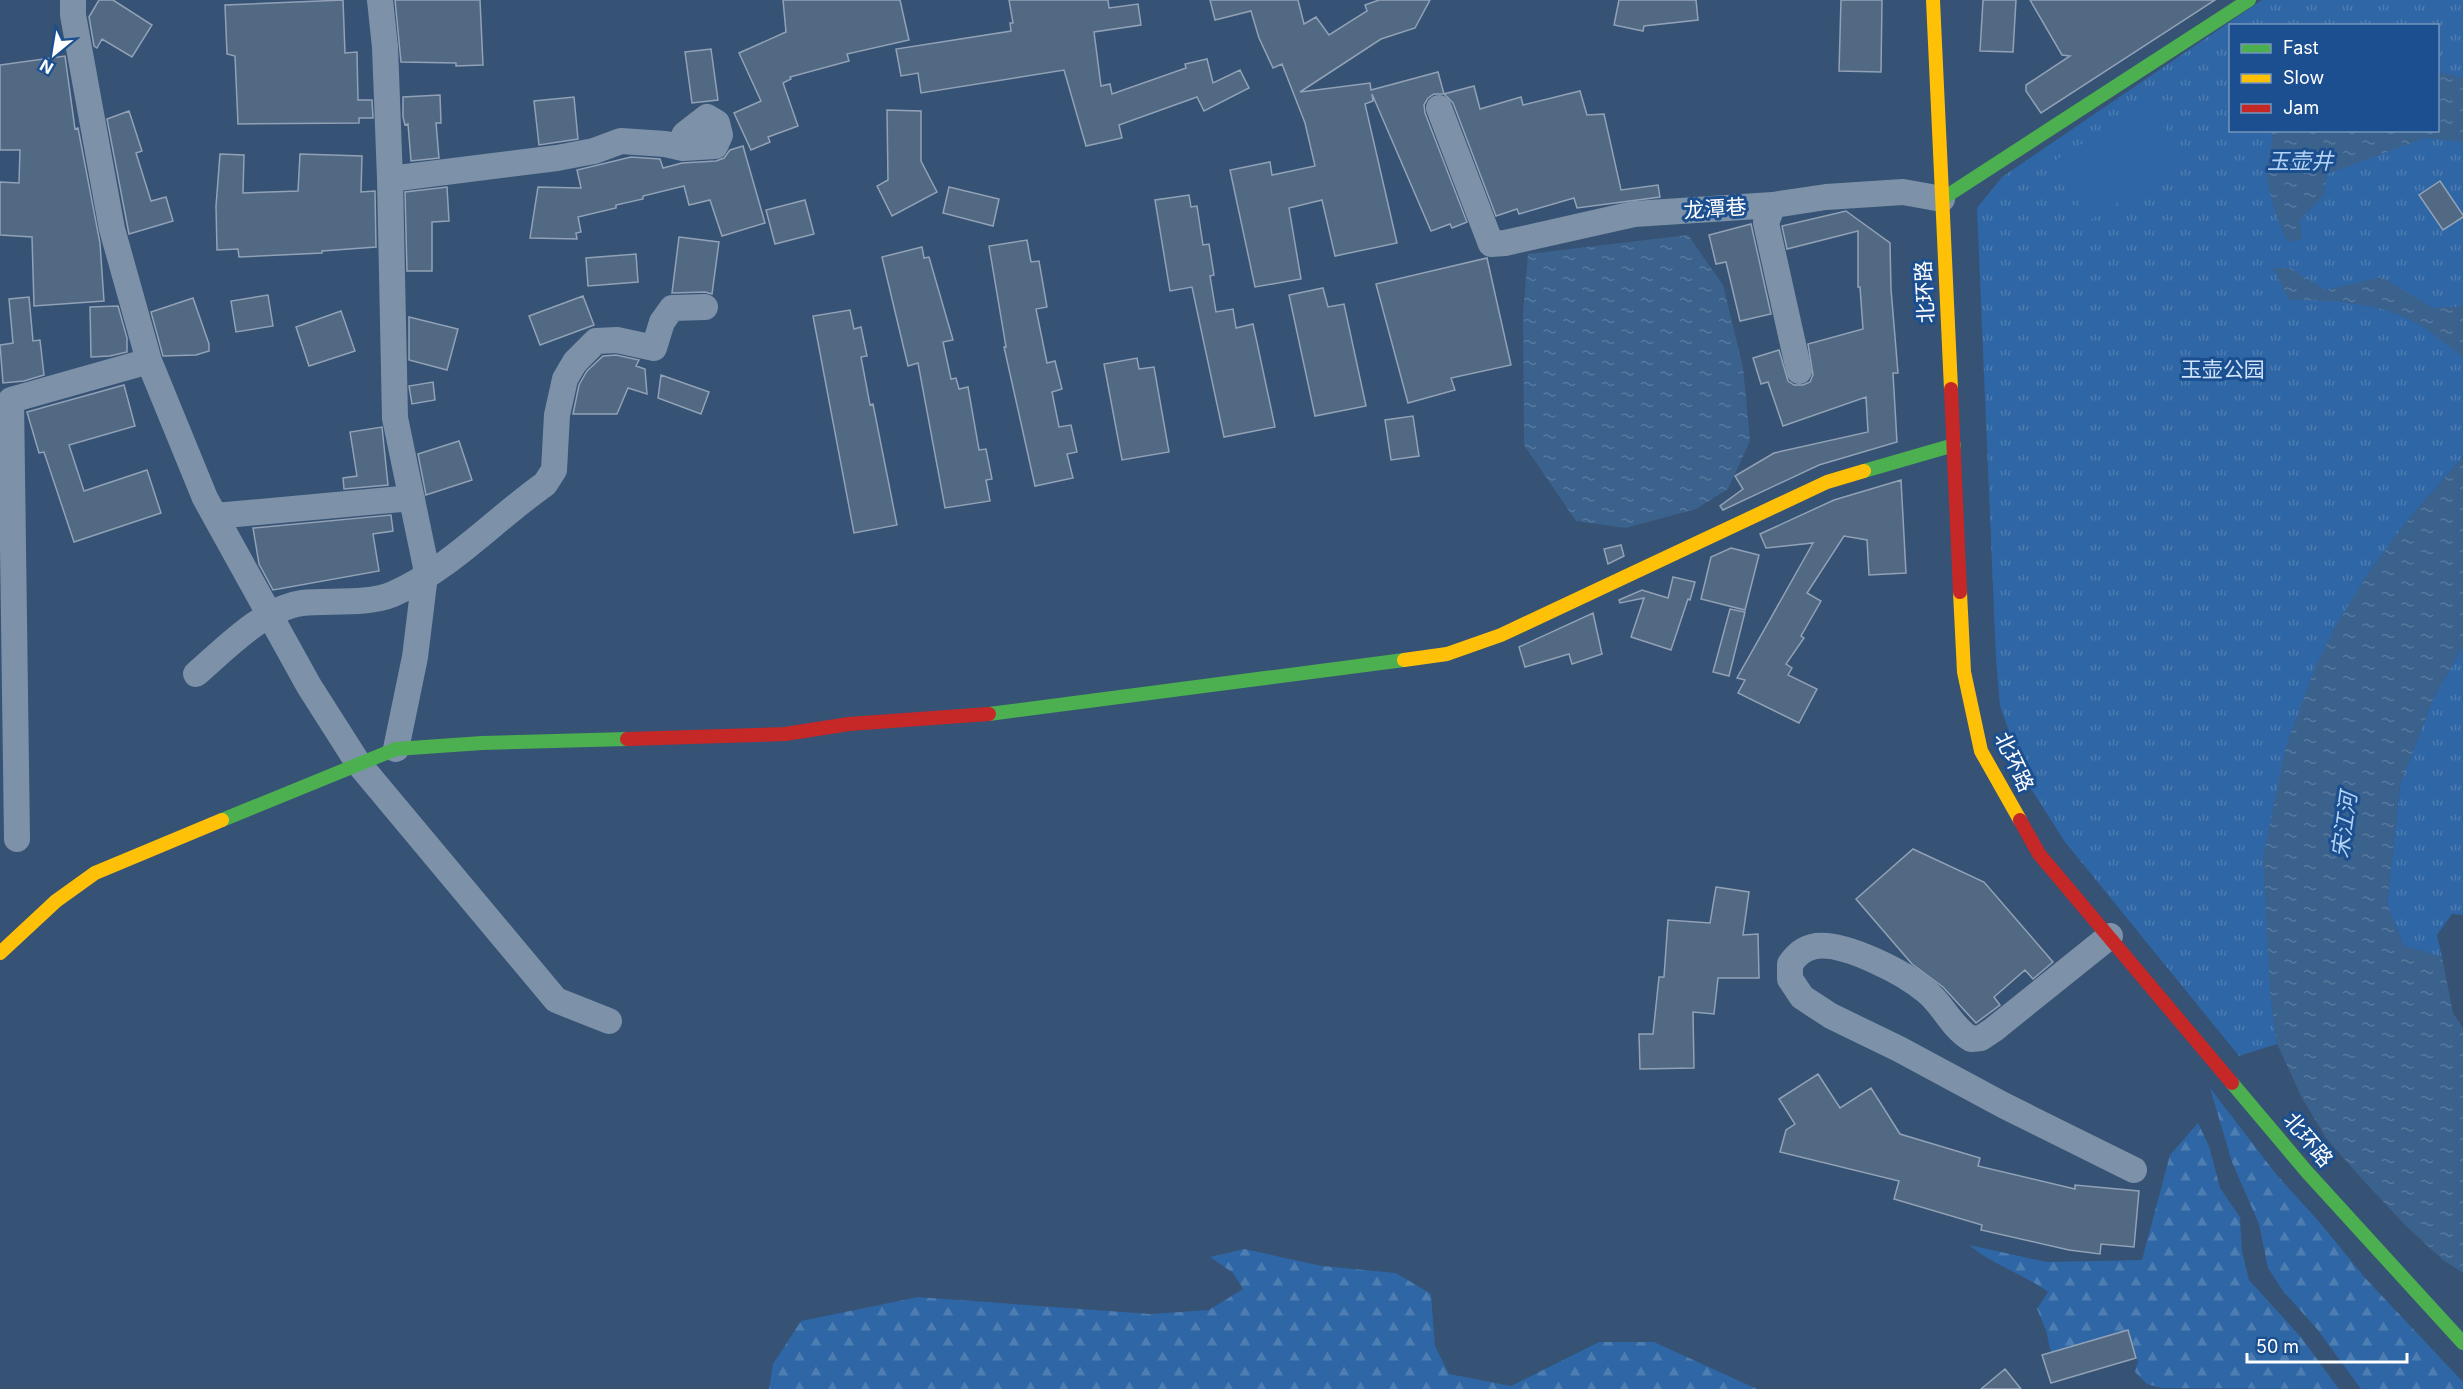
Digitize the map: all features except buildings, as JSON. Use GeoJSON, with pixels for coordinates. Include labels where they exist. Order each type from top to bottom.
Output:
{"type":"FeatureCollection","features":[{"type":"Feature","properties":{"kind":"street"},"geometry":{"type":"LineString","coordinates":[[73,0],[73,15],[112,229],[149,362],[205,498],[309,686],[358,763],[556,1000],[609,1021]]}},
{"type":"Feature","properties":{"kind":"street"},"geometry":{"type":"LineString","coordinates":[[380,0],[385,47],[390,179],[395,418],[426,567],[415,657],[396,749]]}},
{"type":"Feature","properties":{"kind":"street","name":"北环路"},"geometry":{"type":"LineString","coordinates":[[1933,0],[1964,672],[1981,752],[2039,854],[2307,1172],[2463,1343]]}},
{"type":"Feature","properties":{"kind":"street"},"geometry":{"type":"LineString","coordinates":[[1942,199],[2244,1]]}},
{"type":"Feature","properties":{"kind":"street","name":"龙潭巷"},"geometry":{"type":"LineString","coordinates":[[1439,108],[1491,244],[1505,243],[1634,214],[1773,205],[1826,197],[1903,192],[1942,199]]}},
{"type":"Feature","properties":{"kind":"street"},"geometry":{"type":"LineString","coordinates":[[390,179],[557,158],[594,151],[621,141],[645,141],[678,147]]}},
{"type":"Feature","properties":{"kind":"street"},"geometry":{"type":"LineString","coordinates":[[1773,205],[1766,223],[1799,371]]}},
{"type":"Feature","properties":{"kind":"street"},"geometry":{"type":"LineString","coordinates":[[196,674],[269,614],[300,604],[345,602],[391,595],[425,576],[545,484],[554,470],[557,415],[565,380],[575,362],[596,341],[617,340],[654,348],[662,322],[672,308],[705,307]]}},
{"type":"Feature","properties":{"kind":"street"},"geometry":{"type":"LineString","coordinates":[[17,839],[6,551],[12,399],[149,362]]}},
{"type":"Feature","properties":{"kind":"street"},"geometry":{"type":"LineString","coordinates":[[0,953],[56,902],[95,873],[396,749],[482,743],[785,734],[849,724],[973,716],[1447,654],[1501,635],[1827,482],[1954,444]]}},
{"type":"Feature","properties":{"kind":"street"},"geometry":{"type":"LineString","coordinates":[[215,516],[412,498]]}},
{"type":"Feature","properties":{"kind":"street"},"geometry":{"type":"LineString","coordinates":[[2110,936],[1993,1030],[1981,1038],[1971,1040],[1961,1034],[1944,1009],[1914,981],[1851,952],[1818,946],[1804,949],[1790,964],[1790,979],[1802,997],[1831,1016],[2134,1170]]}},
{"type":"Feature","properties":{"kind":"green space","name":"玉壶公园"},"geometry":{"type":"Polygon","coordinates":[[[2262,0],[2463,0],[2463,457],[2408,520],[2369,572],[2315,668],[2270,990],[2277,1044],[2239,1056],[2065,842],[2028,784],[2000,706],[1996,659],[1977,208],[2002,177],[2262,0]]]}},
{"type":"Feature","properties":{"kind":"green space"},"geometry":{"type":"Polygon","coordinates":[[[2148,102],[2185,160],[2090,220],[2053,162],[2148,102]]]}},
{"type":"Feature","properties":{"kind":"green space"},"geometry":{"type":"Polygon","coordinates":[[[2463,646],[2463,915],[2452,914],[2437,935],[2442,957],[2404,946],[2387,904],[2400,785],[2433,699],[2463,646]]]}},
{"type":"Feature","properties":{"kind":"green space"},"geometry":{"type":"Polygon","coordinates":[[[2210,1088],[2276,1174],[2367,1280],[2463,1382],[2463,1389],[2361,1389],[2317,1329],[2283,1291],[2268,1268],[2259,1224],[2232,1162],[2210,1088]]]}},
{"type":"Feature","properties":{"kind":"green space"},"geometry":{"type":"Polygon","coordinates":[[[2198,1123],[2209,1146],[2220,1188],[2240,1217],[2242,1251],[2249,1280],[2300,1336],[2339,1389],[2161,1388],[2147,1384],[2135,1372],[2138,1361],[2128,1330],[2051,1353],[2046,1330],[2037,1309],[2048,1292],[1969,1245],[2047,1262],[2142,1260],[2170,1155],[2198,1123]]]}},
{"type":"Feature","properties":{"kind":"green space"},"geometry":{"type":"Polygon","coordinates":[[[1244,1249],[1322,1266],[1396,1273],[1431,1294],[1435,1346],[1449,1374],[1511,1386],[1599,1342],[1654,1342],[1757,1389],[769,1389],[773,1364],[801,1321],[918,1297],[1150,1314],[1209,1310],[1243,1289],[1233,1273],[1210,1257],[1244,1249]]]}},
{"type":"Feature","properties":{"kind":"water","name":"玉壶井"},"geometry":{"type":"Polygon","coordinates":[[[2439,72],[2463,78],[2463,142],[2425,138],[2327,174],[2324,195],[2300,220],[2302,239],[2288,242],[2277,216],[2267,176],[2271,132],[2439,132],[2439,72]]]}},
{"type":"Feature","properties":{"kind":"water"},"geometry":{"type":"Polygon","coordinates":[[[1688,235],[1723,285],[1743,367],[1750,441],[1728,489],[1696,509],[1626,528],[1576,521],[1524,445],[1523,313],[1528,254],[1688,235]]]}},
{"type":"Feature","properties":{"kind":"water"},"geometry":{"type":"Polygon","coordinates":[[[2273,268],[2290,268],[2325,290],[2382,277],[2433,308],[2463,306],[2463,358],[2421,326],[2384,310],[2353,304],[2289,300],[2273,268]]]}},
{"type":"Feature","properties":{"kind":"water","name":"宋江河"},"geometry":{"type":"Polygon","coordinates":[[[2463,457],[2463,646],[2433,699],[2400,785],[2387,904],[2404,946],[2442,957],[2453,1013],[2463,1028],[2463,1273],[2443,1260],[2406,1226],[2362,1179],[2326,1138],[2302,1098],[2277,1044],[2270,990],[2263,858],[2286,746],[2315,668],[2335,627],[2369,572],[2408,520],[2463,457]]]}},
{"type":"Feature","properties":{"kind":"traffic: fast"},"geometry":{"type":"LineString","coordinates":[[1942,199],[2249,0]]}},
{"type":"Feature","properties":{"kind":"traffic: fast"},"geometry":{"type":"LineString","coordinates":[[1864,471],[1954,445]]}},
{"type":"Feature","properties":{"kind":"traffic: fast"},"geometry":{"type":"LineString","coordinates":[[989,714],[1404,660]]}},
{"type":"Feature","properties":{"kind":"traffic: fast"},"geometry":{"type":"LineString","coordinates":[[222,820],[396,749],[482,743],[627,739]]}},
{"type":"Feature","properties":{"kind":"traffic: fast"},"geometry":{"type":"LineString","coordinates":[[2232,1083],[2307,1172],[2463,1343]]}},
{"type":"Feature","properties":{"kind":"traffic: slow"},"geometry":{"type":"LineString","coordinates":[[1933,0],[1951,389]]}},
{"type":"Feature","properties":{"kind":"traffic: slow"},"geometry":{"type":"LineString","coordinates":[[1404,660],[1447,654],[1501,635],[1827,482],[1864,471]]}},
{"type":"Feature","properties":{"kind":"traffic: slow"},"geometry":{"type":"LineString","coordinates":[[1960,592],[1964,672],[1981,751],[2020,820]]}},
{"type":"Feature","properties":{"kind":"traffic: slow"},"geometry":{"type":"LineString","coordinates":[[0,953],[56,901],[95,873],[222,820]]}},
{"type":"Feature","properties":{"kind":"traffic: jam"},"geometry":{"type":"LineString","coordinates":[[1951,389],[1960,592]]}},
{"type":"Feature","properties":{"kind":"traffic: jam"},"geometry":{"type":"LineString","coordinates":[[627,739],[785,734],[849,724],[989,714]]}},
{"type":"Feature","properties":{"kind":"traffic: jam"},"geometry":{"type":"LineString","coordinates":[[2020,820],[2039,854],[2232,1083]]}}]}
